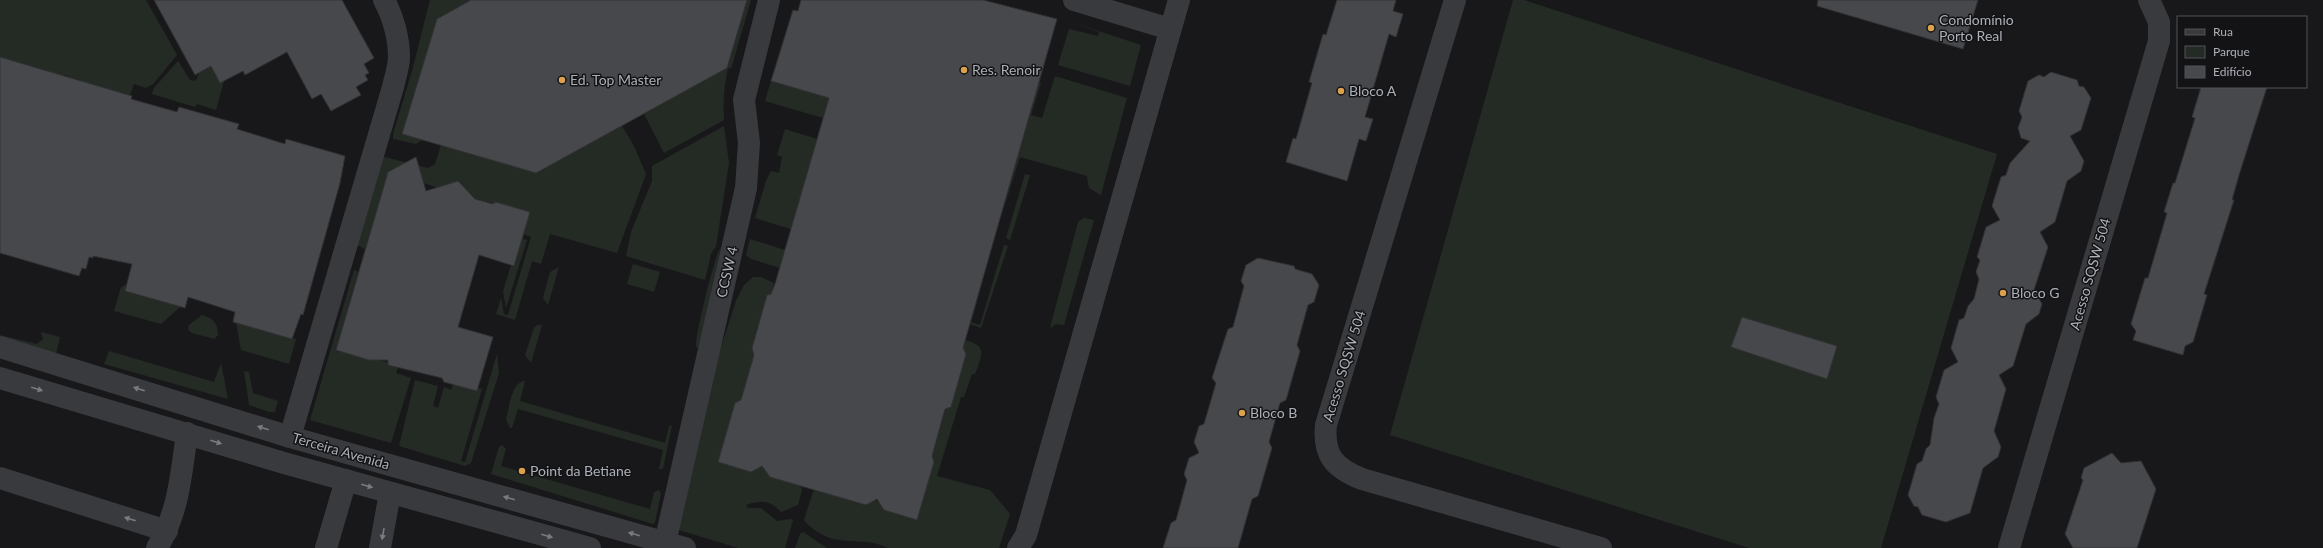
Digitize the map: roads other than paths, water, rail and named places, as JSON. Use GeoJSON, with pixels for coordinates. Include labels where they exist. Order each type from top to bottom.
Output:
{"type":"FeatureCollection","features":[{"type":"Feature","properties":{"kind":"street"},"geometry":{"type":"LineString","coordinates":[[290,437],[393,87],[399,57],[391,17],[384,0]]}},
{"type":"Feature","properties":{"kind":"street","name":"CCSW 4"},"geometry":{"type":"LineString","coordinates":[[675,545],[746,188],[749,143],[744,100],[769,0]]}},
{"type":"Feature","properties":{"kind":"street"},"geometry":{"type":"LineString","coordinates":[[1074,0],[1170,29]]}},
{"type":"Feature","properties":{"kind":"street"},"geometry":{"type":"LineString","coordinates":[[1024,544],[1179,0]]}},
{"type":"Feature","properties":{"kind":"street","name":"Acesso SQSW 504"},"geometry":{"type":"LineString","coordinates":[[1455,0],[1326,425],[1325,438],[1328,450],[1332,460],[1341,469],[1362,479],[1601,548]]}},
{"type":"Feature","properties":{"kind":"street","name":"Acesso SQSW 504"},"geometry":{"type":"LineString","coordinates":[[2009,548],[2159,41],[2159,22],[2149,0]]}},
{"type":"Feature","properties":{"kind":"street","name":"Terceira Avenida"},"geometry":{"type":"LineString","coordinates":[[0,347],[290,437],[675,545]]}},
{"type":"Feature","properties":{"kind":"street","name":"Terceira Avenida"},"geometry":{"type":"LineString","coordinates":[[0,378],[390,493],[581,547]]}},
{"type":"Feature","properties":{"kind":"street"},"geometry":{"type":"LineString","coordinates":[[0,478],[162,539],[178,501],[187,433]]}},
{"type":"Feature","properties":{"kind":"street"},"geometry":{"type":"LineString","coordinates":[[326,548],[346,480]]}},
{"type":"Feature","properties":{"kind":"street"},"geometry":{"type":"LineString","coordinates":[[380,548],[390,493]]}},
{"type":"Feature","properties":{"kind":"place","name":"Condomínio Porto Real"},"geometry":{"type":"Point","coordinates":[1931,28]}},
{"type":"Feature","properties":{"kind":"place","name":"Res. Renoir"},"geometry":{"type":"Point","coordinates":[964,70]}},
{"type":"Feature","properties":{"kind":"place","name":"Ed. Top Master"},"geometry":{"type":"Point","coordinates":[562,80]}},
{"type":"Feature","properties":{"kind":"place","name":"Bloco A"},"geometry":{"type":"Point","coordinates":[1341,91]}},
{"type":"Feature","properties":{"kind":"place","name":"Bloco G"},"geometry":{"type":"Point","coordinates":[2003,293]}},
{"type":"Feature","properties":{"kind":"place","name":"Bloco B"},"geometry":{"type":"Point","coordinates":[1242,413]}},
{"type":"Feature","properties":{"kind":"place","name":"Point da Betiane"},"geometry":{"type":"Point","coordinates":[522,471]}}]}
